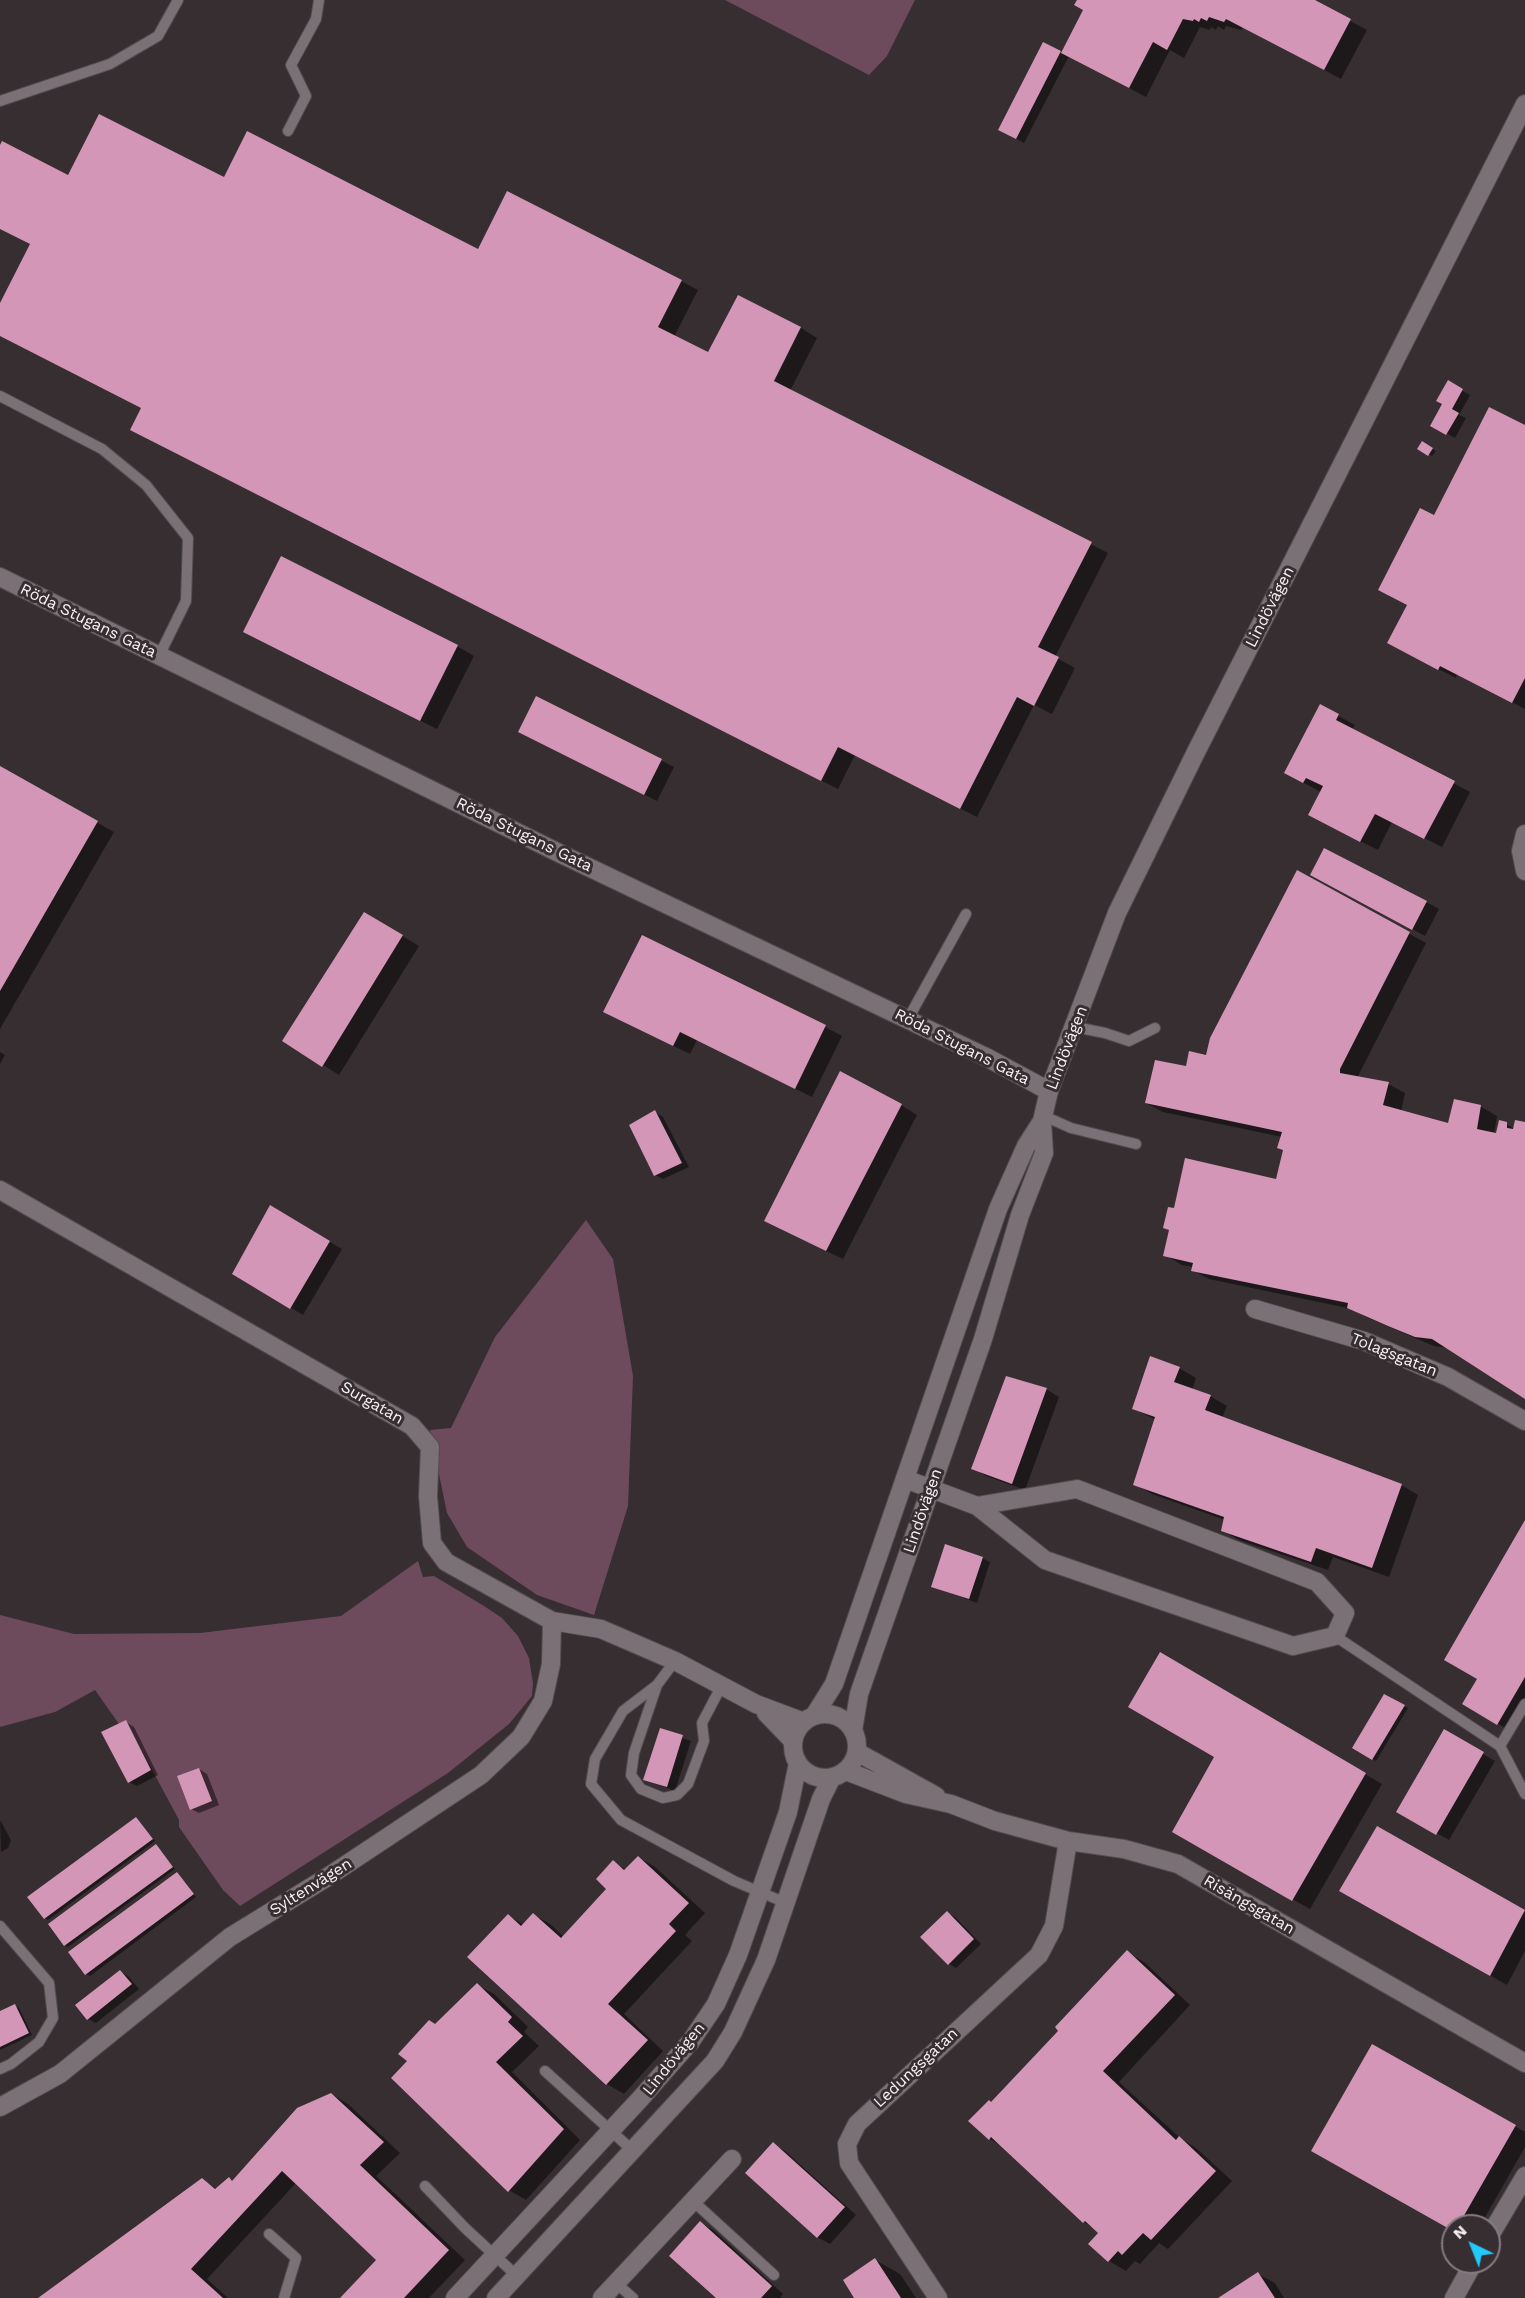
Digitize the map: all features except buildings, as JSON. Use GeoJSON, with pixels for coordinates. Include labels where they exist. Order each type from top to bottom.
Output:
{"type":"FeatureCollection","features":[{"type":"Feature","properties":{"kind":"street","name":"Lindövägen"},"geometry":{"type":"LineString","coordinates":[[853,1730],[859,1694],[983,1339],[1020,1215],[1044,1153],[1043,1118],[1049,1091],[1118,913],[1150,843],[1525,105]]}},
{"type":"Feature","properties":{"kind":"street","name":"Röda Stugans Gata"},"geometry":{"type":"LineString","coordinates":[[0,577],[561,854],[986,1057],[1049,1091]]}},
{"type":"Feature","properties":{"kind":"street"},"geometry":{"type":"LineString","coordinates":[[1525,834],[1521,851],[1525,871]]}},
{"type":"Feature","properties":{"kind":"street","name":"Lindövägen"},"geometry":{"type":"LineString","coordinates":[[809,1719],[834,1684],[998,1209],[1026,1146],[1043,1118]]}},
{"type":"Feature","properties":{"kind":"street","name":"Surgatan"},"geometry":{"type":"LineString","coordinates":[[0,1190],[412,1426],[430,1447],[428,1496],[432,1543],[446,1562],[552,1621],[594,1626],[675,1661],[722,1685],[756,1704],[794,1741]]}},
{"type":"Feature","properties":{"kind":"street","name":"Tolagsgatan"},"geometry":{"type":"LineString","coordinates":[[1255,1309],[1364,1341],[1448,1377],[1525,1421]]}},
{"type":"Feature","properties":{"kind":"street"},"geometry":{"type":"LineString","coordinates":[[905,1479],[978,1506],[1045,1560],[1293,1646],[1335,1636],[1345,1612],[1317,1582],[1077,1489],[978,1506]]}},
{"type":"Feature","properties":{"kind":"street","name":"Syltenvägen"},"geometry":{"type":"LineString","coordinates":[[0,2107],[60,2074],[230,1937],[328,1876],[481,1775],[521,1737],[543,1701],[551,1664],[552,1621]]}},
{"type":"Feature","properties":{"kind":"street","name":"Surgatan"},"geometry":{"type":"LineString","coordinates":[[756,1704],[809,1719]]}},
{"type":"Feature","properties":{"kind":"street"},"geometry":{"type":"LineString","coordinates":[[825,1714],[836,1716],[846,1721],[853,1730],[857,1740],[857,1752],[853,1762],[839,1774],[815,1777],[798,1763],[794,1752],[794,1741],[797,1730],[809,1719],[825,1714]]}},
{"type":"Feature","properties":{"kind":"street","name":"Risängsgatan"},"geometry":{"type":"LineString","coordinates":[[857,1752],[951,1804]]}},
{"type":"Feature","properties":{"kind":"street","name":"Lindövägen"},"geometry":{"type":"LineString","coordinates":[[455,2298],[611,2131],[691,2041],[716,2004],[738,1954],[788,1812],[798,1763]]}},
{"type":"Feature","properties":{"kind":"street","name":"Lindövägen"},"geometry":{"type":"LineString","coordinates":[[496,2298],[715,2061],[733,2032],[765,1960],[821,1799],[839,1774]]}},
{"type":"Feature","properties":{"kind":"street","name":"Risängsgatan"},"geometry":{"type":"LineString","coordinates":[[839,1774],[906,1794],[951,1804],[995,1821],[1068,1841],[1124,1849],[1178,1864],[1525,2063]]}},
{"type":"Feature","properties":{"kind":"street","name":"Ledungsgatan"},"geometry":{"type":"LineString","coordinates":[[938,2298],[849,2163],[847,2144],[857,2124],[1039,1954],[1054,1926],[1068,1841]]}},
{"type":"Feature","properties":{"kind":"street"},"geometry":{"type":"LineString","coordinates":[[602,2298],[732,2159]]}},
{"type":"Feature","properties":{"kind":"street"},"geometry":{"type":"LineString","coordinates":[[1501,2217],[1525,2176]]}},
{"type":"Feature","properties":{"kind":"street"},"geometry":{"type":"LineString","coordinates":[[1454,2298],[1467,2274]]}},
{"type":"Feature","properties":{"kind":"lane"},"geometry":{"type":"LineString","coordinates":[[0,101],[110,64],[158,36],[178,0]]}},
{"type":"Feature","properties":{"kind":"lane"},"geometry":{"type":"LineString","coordinates":[[288,131],[306,96],[291,65],[316,19],[320,0]]}},
{"type":"Feature","properties":{"kind":"lane"},"geometry":{"type":"LineString","coordinates":[[0,396],[102,449],[146,485],[188,538],[186,602],[159,656]]}},
{"type":"Feature","properties":{"kind":"lane"},"geometry":{"type":"LineString","coordinates":[[908,1019],[966,914]]}},
{"type":"Feature","properties":{"kind":"lane"},"geometry":{"type":"LineString","coordinates":[[1075,1027],[1106,1032],[1129,1041],[1155,1028]]}},
{"type":"Feature","properties":{"kind":"lane"},"geometry":{"type":"LineString","coordinates":[[1043,1118],[1071,1128],[1136,1144]]}},
{"type":"Feature","properties":{"kind":"lane"},"geometry":{"type":"LineString","coordinates":[[1335,1636],[1500,1746],[1525,1794]]}},
{"type":"Feature","properties":{"kind":"lane"},"geometry":{"type":"LineString","coordinates":[[675,1661],[657,1685],[623,1711],[595,1758],[591,1784],[621,1820],[760,1894],[786,1903]]}},
{"type":"Feature","properties":{"kind":"lane"},"geometry":{"type":"LineString","coordinates":[[657,1685],[634,1753],[631,1775],[641,1789],[663,1798],[677,1795],[688,1784],[704,1741],[702,1723],[722,1685]]}},
{"type":"Feature","properties":{"kind":"lane"},"geometry":{"type":"LineString","coordinates":[[1500,1746],[1525,1704]]}},
{"type":"Feature","properties":{"kind":"lane"},"geometry":{"type":"LineString","coordinates":[[0,1926],[49,1983],[53,2018],[39,2042],[11,2064],[0,2069]]}},
{"type":"Feature","properties":{"kind":"lane"},"geometry":{"type":"LineString","coordinates":[[545,2071],[632,2150]]}},
{"type":"Feature","properties":{"kind":"lane"},"geometry":{"type":"LineString","coordinates":[[425,2186],[517,2276]]}},
{"type":"Feature","properties":{"kind":"lane"},"geometry":{"type":"LineString","coordinates":[[693,2201],[774,2275]]}},
{"type":"Feature","properties":{"kind":"lane"},"geometry":{"type":"LineString","coordinates":[[269,2234],[296,2258],[284,2298]]}},
{"type":"Feature","properties":{"kind":"lane"},"geometry":{"type":"LineString","coordinates":[[616,2283],[633,2298]]}},
{"type":"Feature","properties":{"kind":"shaded area"},"geometry":{"type":"Polygon","coordinates":[[[725,0],[915,0],[887,56],[869,75],[725,0]]]}},
{"type":"Feature","properties":{"kind":"shaded area"},"geometry":{"type":"Polygon","coordinates":[[[586,1220],[613,1259],[633,1376],[628,1506],[594,1615],[537,1595],[467,1547],[447,1513],[430,1430],[451,1428],[495,1337],[586,1220]]]}},
{"type":"Feature","properties":{"kind":"shaded area"},"geometry":{"type":"Polygon","coordinates":[[[418,1561],[423,1577],[434,1576],[484,1606],[502,1618],[518,1636],[529,1658],[533,1683],[532,1696],[509,1724],[448,1773],[240,1906],[223,1890],[179,1827],[179,1820],[126,1721],[119,1724],[95,1690],[55,1712],[0,1727],[0,1615],[74,1634],[200,1633],[341,1616],[418,1561]]]}}]}
